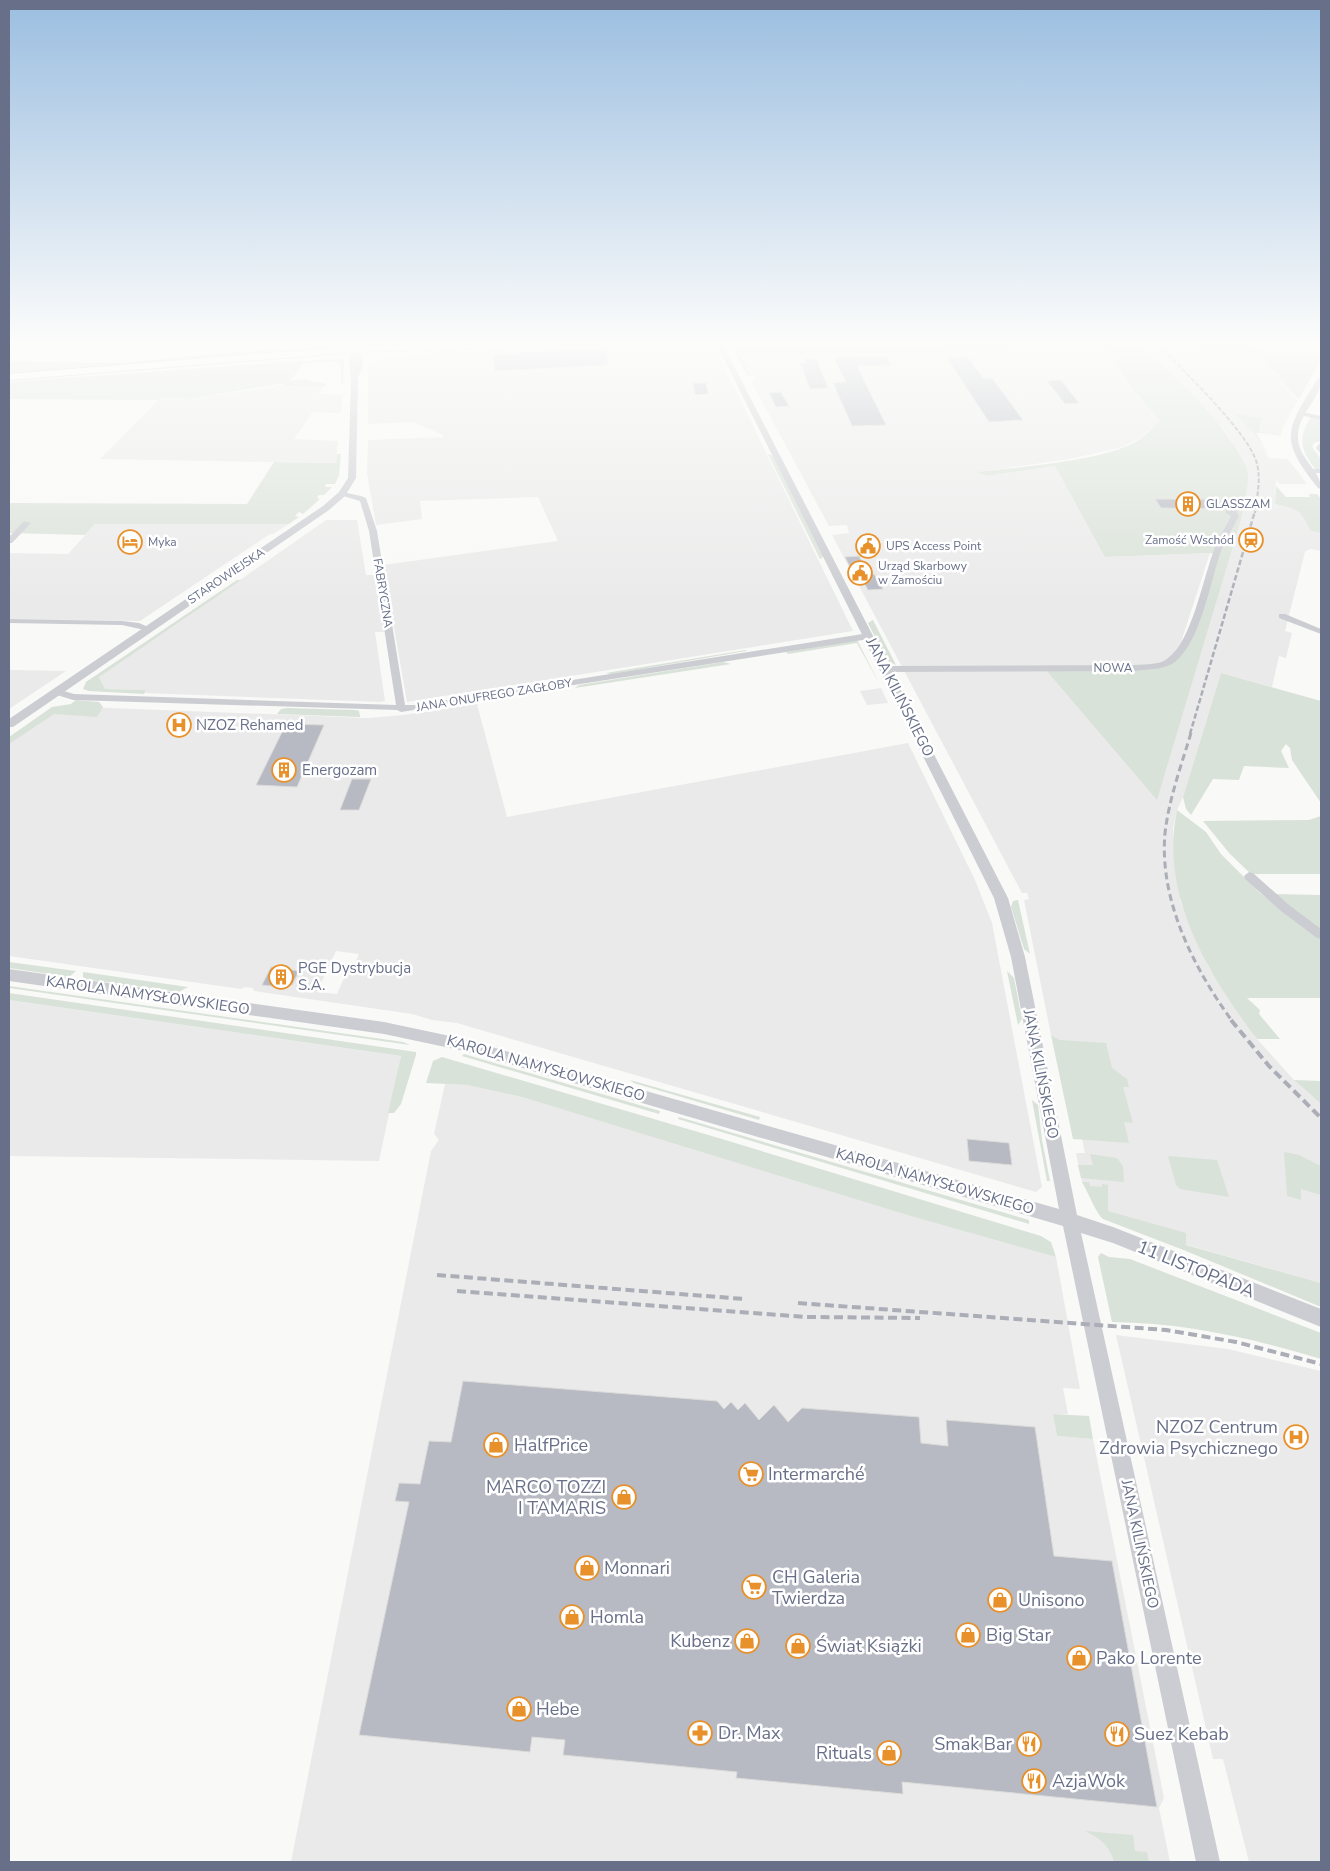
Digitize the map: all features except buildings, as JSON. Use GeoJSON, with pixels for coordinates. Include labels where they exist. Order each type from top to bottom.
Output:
{"type":"FeatureCollection","features":[{"type":"Feature","properties":{"kind":"street","name":"STAROWIEJSKA"},"geometry":{"type":"LineString","coordinates":[[9,724],[326,508],[342,494],[351,481],[353,428]]}},
{"type":"Feature","properties":{"kind":"street","name":"JANA KILIŃSKIEGO"},"geometry":{"type":"LineString","coordinates":[[763,428],[985,863],[1007,914],[1021,971],[1070,1221],[1208,1862]]}},
{"type":"Feature","properties":{"kind":"street"},"geometry":{"type":"LineString","coordinates":[[1294,428],[1293,445],[1298,457],[1321,486]]}},
{"type":"Feature","properties":{"kind":"street"},"geometry":{"type":"LineString","coordinates":[[1321,444],[1321,452]]}},
{"type":"Feature","properties":{"kind":"street"},"geometry":{"type":"LineString","coordinates":[[1308,471],[1321,471]]}},
{"type":"Feature","properties":{"kind":"street","name":"FABRYCZNA"},"geometry":{"type":"LineString","coordinates":[[342,494],[355,496],[363,500],[373,531],[401,709]]}},
{"type":"Feature","properties":{"kind":"street","name":"NOWA"},"geometry":{"type":"LineString","coordinates":[[886,669],[1135,668],[1165,664],[1181,650],[1191,632],[1218,549],[1235,516],[1233,512],[1229,511]]}},
{"type":"Feature","properties":{"kind":"street"},"geometry":{"type":"LineString","coordinates":[[9,540],[26,523]]}},
{"type":"Feature","properties":{"kind":"street"},"geometry":{"type":"LineString","coordinates":[[1282,616],[1321,632]]}},
{"type":"Feature","properties":{"kind":"street"},"geometry":{"type":"LineString","coordinates":[[9,621],[136,624],[149,628]]}},
{"type":"Feature","properties":{"kind":"street","name":"JANA ONUFREGO ZAGŁOBY"},"geometry":{"type":"LineString","coordinates":[[56,692],[73,697],[401,709],[427,707],[869,636]]}},
{"type":"Feature","properties":{"kind":"street"},"geometry":{"type":"LineString","coordinates":[[1249,876],[1285,908],[1321,934]]}},
{"type":"Feature","properties":{"kind":"street","name":"KAROLA NAMYSŁOWSKIEGO"},"geometry":{"type":"LineString","coordinates":[[9,975],[384,1028],[432,1037],[610,1086],[1070,1221]]}},
{"type":"Feature","properties":{"kind":"street","name":"11 LISTOPADA"},"geometry":{"type":"LineString","coordinates":[[1070,1221],[1122,1239],[1321,1318]]}},
{"type":"Feature","properties":{"kind":"shaded area"},"geometry":{"type":"Polygon","coordinates":[[[130,428],[302,428],[294,439],[338,441],[336,463],[100,459],[130,428]]]}},
{"type":"Feature","properties":{"kind":"shaded area"},"geometry":{"type":"Polygon","coordinates":[[[428,428],[754,428],[853,631],[407,702],[383,565],[558,541],[538,497],[420,501],[422,519],[376,525],[367,473],[368,440],[444,437],[428,428]]]}},
{"type":"Feature","properties":{"kind":"shaded area"},"geometry":{"type":"Polygon","coordinates":[[[776,428],[1151,428],[1139,439],[1119,448],[1070,459],[978,472],[988,476],[1055,466],[1106,557],[1210,553],[1181,642],[1176,651],[1166,660],[1153,664],[1129,666],[1044,666],[1157,799],[1241,520],[1248,475],[1242,457],[1223,428],[1249,428],[1269,458],[1288,459],[1307,484],[1280,484],[1276,480],[1275,504],[1297,509],[1302,514],[1311,531],[1321,533],[1321,551],[1310,549],[1305,552],[1285,631],[1292,633],[1286,658],[1279,656],[1272,687],[1221,673],[1183,797],[1177,810],[1173,828],[1174,851],[1181,904],[1209,968],[1257,1039],[1294,1080],[1321,1104],[1321,1283],[1124,1227],[1092,1198],[1082,1182],[1076,1153],[1085,1153],[1060,1040],[1051,1035],[1024,900],[1029,899],[1027,893],[1022,893],[832,535],[849,533],[847,525],[829,526],[776,428]]]}},
{"type":"Feature","properties":{"kind":"shaded area"},"geometry":{"type":"Polygon","coordinates":[[[1152,428],[1222,428],[1245,463],[1248,474],[1241,520],[1157,800],[1046,670],[1132,669],[1176,660],[1219,555],[1210,553],[1105,557],[1055,466],[987,476],[977,472],[1085,458],[1126,447],[1152,428]]]}},
{"type":"Feature","properties":{"kind":"shaded area"},"geometry":{"type":"Polygon","coordinates":[[[1249,428],[1260,428],[1259,433],[1256,433],[1268,454],[1249,428]]]}},
{"type":"Feature","properties":{"kind":"shaded area"},"geometry":{"type":"Polygon","coordinates":[[[1260,428],[1283,428],[1281,436],[1259,433],[1260,428]]]}},
{"type":"Feature","properties":{"kind":"shaded area"},"geometry":{"type":"Polygon","coordinates":[[[1306,428],[1321,428],[1321,441],[1314,443],[1312,447],[1321,459],[1321,470],[1316,470],[1304,450],[1302,438],[1306,428]]]}},
{"type":"Feature","properties":{"kind":"shaded area"},"geometry":{"type":"Polygon","coordinates":[[[337,454],[341,454],[339,475],[335,484],[326,484],[325,487],[332,487],[324,495],[319,495],[317,498],[320,499],[303,514],[299,512],[295,516],[299,517],[289,524],[95,524],[85,535],[9,533],[9,503],[247,504],[274,462],[336,463],[337,454]]]}},
{"type":"Feature","properties":{"kind":"shaded area"},"geometry":{"type":"Polygon","coordinates":[[[768,454],[773,456],[823,556],[822,558],[820,559],[768,454]]]}},
{"type":"Feature","properties":{"kind":"shaded area"},"geometry":{"type":"Polygon","coordinates":[[[1276,486],[1286,497],[1310,497],[1309,494],[1317,494],[1321,499],[1321,533],[1311,531],[1298,511],[1275,504],[1276,486]]]}},
{"type":"Feature","properties":{"kind":"shaded area"},"geometry":{"type":"Polygon","coordinates":[[[326,520],[357,520],[366,575],[376,575],[385,632],[375,632],[385,701],[145,693],[146,690],[105,689],[99,677],[103,672],[174,626],[326,520]]]}},
{"type":"Feature","properties":{"kind":"shaded area"},"geometry":{"type":"Polygon","coordinates":[[[95,524],[289,524],[270,534],[140,621],[9,619],[9,553],[68,554],[95,524]]]}},
{"type":"Feature","properties":{"kind":"shaded area"},"geometry":{"type":"Polygon","coordinates":[[[237,580],[241,580],[99,677],[105,689],[146,690],[144,694],[89,691],[83,689],[86,682],[237,580]]]}},
{"type":"Feature","properties":{"kind":"shaded area"},"geometry":{"type":"Polygon","coordinates":[[[873,620],[896,665],[887,661],[868,623],[873,620]]]}},
{"type":"Feature","properties":{"kind":"shaded area"},"geometry":{"type":"Polygon","coordinates":[[[857,640],[880,685],[857,643],[788,654],[786,652],[857,640]]]}},
{"type":"Feature","properties":{"kind":"shaded area"},"geometry":{"type":"Polygon","coordinates":[[[746,650],[612,674],[606,673],[746,650]]]}},
{"type":"Feature","properties":{"kind":"shaded area"},"geometry":{"type":"Polygon","coordinates":[[[723,662],[731,664],[575,688],[579,685],[723,662]]]}},
{"type":"Feature","properties":{"kind":"shaded area"},"geometry":{"type":"Polygon","coordinates":[[[9,670],[66,671],[9,709],[9,670]]]}},
{"type":"Feature","properties":{"kind":"shaded area"},"geometry":{"type":"Polygon","coordinates":[[[1221,673],[1321,701],[1321,803],[1292,760],[1290,748],[1286,744],[1281,751],[1289,768],[1244,766],[1239,780],[1213,779],[1191,815],[1186,809],[1183,797],[1221,673]]]}},
{"type":"Feature","properties":{"kind":"shaded area"},"geometry":{"type":"Polygon","coordinates":[[[881,688],[888,703],[867,705],[860,691],[881,688]]]}},
{"type":"Feature","properties":{"kind":"shaded area"},"geometry":{"type":"Polygon","coordinates":[[[76,700],[99,702],[103,707],[97,717],[54,714],[9,744],[9,737],[52,707],[71,704],[76,700]]]}},
{"type":"Feature","properties":{"kind":"shaded area"},"geometry":{"type":"Polygon","coordinates":[[[477,704],[507,817],[908,743],[975,880],[992,923],[1042,1187],[1036,1192],[457,1023],[432,1020],[412,1014],[254,991],[253,988],[245,987],[241,989],[9,956],[9,741],[60,706],[368,718],[404,715],[477,704]],[[336,951],[317,992],[337,994],[348,969],[352,970],[359,954],[336,951]]]}},
{"type":"Feature","properties":{"kind":"shaded area"},"geometry":{"type":"Polygon","coordinates":[[[281,709],[355,710],[359,711],[360,717],[277,714],[281,709]]]}},
{"type":"Feature","properties":{"kind":"shaded area"},"geometry":{"type":"Polygon","coordinates":[[[1177,810],[1206,832],[1221,854],[1260,893],[1321,939],[1321,998],[1247,998],[1260,1010],[1259,1014],[1280,1039],[1257,1039],[1221,988],[1192,932],[1181,903],[1175,872],[1173,842],[1177,810]]]}},
{"type":"Feature","properties":{"kind":"shaded area"},"geometry":{"type":"Polygon","coordinates":[[[1321,816],[1321,874],[1251,874],[1230,854],[1203,821],[1309,820],[1321,816]]]}},
{"type":"Feature","properties":{"kind":"shaded area"},"geometry":{"type":"Polygon","coordinates":[[[1274,894],[1321,895],[1321,931],[1295,914],[1274,894]]]}},
{"type":"Feature","properties":{"kind":"shaded area"},"geometry":{"type":"Polygon","coordinates":[[[1018,900],[1030,954],[1024,949],[1011,907],[1013,901],[1018,900]]]}},
{"type":"Feature","properties":{"kind":"shaded area"},"geometry":{"type":"Polygon","coordinates":[[[9,962],[76,971],[69,977],[9,968],[9,962]]]}},
{"type":"Feature","properties":{"kind":"shaded area"},"geometry":{"type":"Polygon","coordinates":[[[1007,971],[1014,978],[1022,1019],[1018,1025],[1007,971]]]}},
{"type":"Feature","properties":{"kind":"shaded area"},"geometry":{"type":"Polygon","coordinates":[[[83,972],[188,987],[179,992],[83,979],[83,972]]]}},
{"type":"Feature","properties":{"kind":"shaded area"},"geometry":{"type":"Polygon","coordinates":[[[9,986],[403,1042],[410,1045],[9,988],[9,986]]]}},
{"type":"Feature","properties":{"kind":"shaded area"},"geometry":{"type":"Polygon","coordinates":[[[9,993],[416,1052],[416,1055],[401,1104],[394,1113],[388,1113],[401,1056],[9,1000],[9,993]]]}},
{"type":"Feature","properties":{"kind":"shaded area"},"geometry":{"type":"Polygon","coordinates":[[[9,1000],[401,1056],[379,1161],[9,1156],[9,1000]]]}},
{"type":"Feature","properties":{"kind":"shaded area"},"geometry":{"type":"Polygon","coordinates":[[[1051,1035],[1060,1040],[1106,1043],[1112,1068],[1127,1079],[1129,1087],[1123,1087],[1133,1123],[1124,1122],[1129,1143],[1073,1139],[1051,1035]]]}},
{"type":"Feature","properties":{"kind":"shaded area"},"geometry":{"type":"Polygon","coordinates":[[[464,1054],[660,1111],[659,1114],[462,1056],[464,1054]]]}},
{"type":"Feature","properties":{"kind":"shaded area"},"geometry":{"type":"Polygon","coordinates":[[[442,1057],[722,1139],[1041,1236],[1051,1242],[1056,1257],[911,1216],[522,1097],[467,1085],[426,1083],[433,1061],[442,1057]]]}},
{"type":"Feature","properties":{"kind":"shaded area"},"geometry":{"type":"Polygon","coordinates":[[[630,1080],[760,1117],[759,1120],[634,1083],[630,1080]]]}},
{"type":"Feature","properties":{"kind":"shaded area"},"geometry":{"type":"Polygon","coordinates":[[[1294,1080],[1321,1081],[1321,1104],[1294,1080]]]}},
{"type":"Feature","properties":{"kind":"shaded area"},"geometry":{"type":"Polygon","coordinates":[[[445,1084],[467,1085],[522,1097],[1056,1257],[1080,1389],[1063,1388],[1068,1414],[1053,1414],[1057,1436],[1093,1439],[1164,1798],[1159,1808],[1170,1862],[291,1862],[431,1151],[439,1140],[434,1134],[445,1084]]]}},
{"type":"Feature","properties":{"kind":"shaded area"},"geometry":{"type":"Polygon","coordinates":[[[1032,1100],[1038,1105],[1042,1140],[1050,1181],[1047,1181],[1032,1100]]]}},
{"type":"Feature","properties":{"kind":"shaded area"},"geometry":{"type":"Polygon","coordinates":[[[679,1117],[1029,1220],[1029,1224],[678,1119],[679,1117]]]}},
{"type":"Feature","properties":{"kind":"shaded area"},"geometry":{"type":"Polygon","coordinates":[[[1284,1152],[1299,1155],[1321,1166],[1321,1195],[1301,1189],[1301,1200],[1287,1196],[1284,1152]]]}},
{"type":"Feature","properties":{"kind":"shaded area"},"geometry":{"type":"Polygon","coordinates":[[[1090,1154],[1117,1158],[1123,1166],[1124,1182],[1081,1178],[1078,1165],[1093,1165],[1090,1154]]]}},
{"type":"Feature","properties":{"kind":"shaded area"},"geometry":{"type":"Polygon","coordinates":[[[1168,1156],[1217,1160],[1229,1197],[1180,1189],[1176,1185],[1168,1156]]]}},
{"type":"Feature","properties":{"kind":"shaded area"},"geometry":{"type":"Polygon","coordinates":[[[1082,1182],[1089,1182],[1090,1186],[1102,1187],[1102,1184],[1108,1185],[1108,1211],[1186,1233],[1186,1245],[1321,1283],[1321,1307],[1103,1219],[1082,1182]]]}},
{"type":"Feature","properties":{"kind":"shaded area"},"geometry":{"type":"Polygon","coordinates":[[[1101,1253],[1109,1257],[1130,1259],[1321,1333],[1321,1359],[1244,1338],[1218,1333],[1166,1325],[1112,1322],[1098,1257],[1101,1253]]]}},
{"type":"Feature","properties":{"kind":"shaded area"},"geometry":{"type":"Polygon","coordinates":[[[1116,1335],[1228,1349],[1321,1371],[1321,1862],[1249,1862],[1223,1759],[1213,1759],[1116,1335]]]}},
{"type":"Feature","properties":{"kind":"shaded area"},"geometry":{"type":"Polygon","coordinates":[[[1053,1414],[1089,1416],[1093,1439],[1057,1436],[1053,1414]]]}},
{"type":"Feature","properties":{"kind":"shaded area"},"geometry":{"type":"Polygon","coordinates":[[[1085,1831],[1133,1835],[1135,1851],[1147,1852],[1149,1862],[1114,1862],[1110,1851],[1104,1843],[1085,1831]]]}},
{"type":"Feature","properties":{"kind":"railway"},"geometry":{"type":"LineString","coordinates":[[1236,428],[1252,451],[1257,464],[1259,476],[1255,513]]}},
{"type":"Feature","properties":{"kind":"railway"},"geometry":{"type":"LineString","coordinates":[[1190,734],[1255,511]]}},
{"type":"Feature","properties":{"kind":"railway"},"geometry":{"type":"LineString","coordinates":[[1191,733],[1169,808],[1165,833],[1168,884],[1182,933],[1205,979],[1232,1021]]}},
{"type":"Feature","properties":{"kind":"railway"},"geometry":{"type":"LineString","coordinates":[[1231,1020],[1269,1066],[1321,1118]]}},
{"type":"Feature","properties":{"kind":"railway"},"geometry":{"type":"LineString","coordinates":[[437,1275],[744,1299]]}},
{"type":"Feature","properties":{"kind":"railway"},"geometry":{"type":"LineString","coordinates":[[457,1291],[807,1317],[920,1318]]}},
{"type":"Feature","properties":{"kind":"railway"},"geometry":{"type":"LineString","coordinates":[[798,1303],[1166,1330],[1236,1342],[1321,1364]]}},
{"type":"Feature","properties":{"kind":"place","name":"GLASSZAM"},"geometry":{"type":"Point","coordinates":[1188,504]}},
{"type":"Feature","properties":{"kind":"place","name":"Zamość Wschód"},"geometry":{"type":"Point","coordinates":[1251,540]}},
{"type":"Feature","properties":{"kind":"place","name":"Myka"},"geometry":{"type":"Point","coordinates":[130,542]}},
{"type":"Feature","properties":{"kind":"place","name":"UPS Access Point"},"geometry":{"type":"Point","coordinates":[868,546]}},
{"type":"Feature","properties":{"kind":"place","name":"Urząd Skarbowy w Zamościu"},"geometry":{"type":"Point","coordinates":[860,573]}},
{"type":"Feature","properties":{"kind":"place","name":"NZOZ Rehamed"},"geometry":{"type":"Point","coordinates":[179,725]}},
{"type":"Feature","properties":{"kind":"place","name":"Energozam"},"geometry":{"type":"Point","coordinates":[284,770]}},
{"type":"Feature","properties":{"kind":"place","name":"PGE Dystrybucja S.A."},"geometry":{"type":"Point","coordinates":[281,977]}},
{"type":"Feature","properties":{"kind":"place","name":"NZOZ Centrum Zdrowia Psychicznego"},"geometry":{"type":"Point","coordinates":[1296,1437]}},
{"type":"Feature","properties":{"kind":"place","name":"HalfPrice"},"geometry":{"type":"Point","coordinates":[496,1445]}},
{"type":"Feature","properties":{"kind":"place","name":"Intermarché"},"geometry":{"type":"Point","coordinates":[751,1474]}},
{"type":"Feature","properties":{"kind":"place","name":"MARCO TOZZI I TAMARIS"},"geometry":{"type":"Point","coordinates":[624,1497]}},
{"type":"Feature","properties":{"kind":"place","name":"Monnari"},"geometry":{"type":"Point","coordinates":[587,1568]}},
{"type":"Feature","properties":{"kind":"place","name":"CH Galeria Twierdza"},"geometry":{"type":"Point","coordinates":[754,1587]}},
{"type":"Feature","properties":{"kind":"place","name":"Unisono"},"geometry":{"type":"Point","coordinates":[1000,1600]}},
{"type":"Feature","properties":{"kind":"place","name":"Homla"},"geometry":{"type":"Point","coordinates":[572,1617]}},
{"type":"Feature","properties":{"kind":"place","name":"Big Star"},"geometry":{"type":"Point","coordinates":[968,1635]}},
{"type":"Feature","properties":{"kind":"place","name":"Kubenz"},"geometry":{"type":"Point","coordinates":[747,1641]}},
{"type":"Feature","properties":{"kind":"place","name":"Świat Książki"},"geometry":{"type":"Point","coordinates":[798,1646]}},
{"type":"Feature","properties":{"kind":"place","name":"Pako Lorente"},"geometry":{"type":"Point","coordinates":[1079,1658]}},
{"type":"Feature","properties":{"kind":"place","name":"Hebe"},"geometry":{"type":"Point","coordinates":[519,1709]}},
{"type":"Feature","properties":{"kind":"place","name":"Dr. Max"},"geometry":{"type":"Point","coordinates":[700,1733]}},
{"type":"Feature","properties":{"kind":"place","name":"Suez Kebab"},"geometry":{"type":"Point","coordinates":[1117,1734]}},
{"type":"Feature","properties":{"kind":"place","name":"Smak Bar"},"geometry":{"type":"Point","coordinates":[1029,1744]}},
{"type":"Feature","properties":{"kind":"place","name":"Rituals"},"geometry":{"type":"Point","coordinates":[889,1753]}},
{"type":"Feature","properties":{"kind":"place","name":"AzjaWok"},"geometry":{"type":"Point","coordinates":[1034,1781]}}]}
